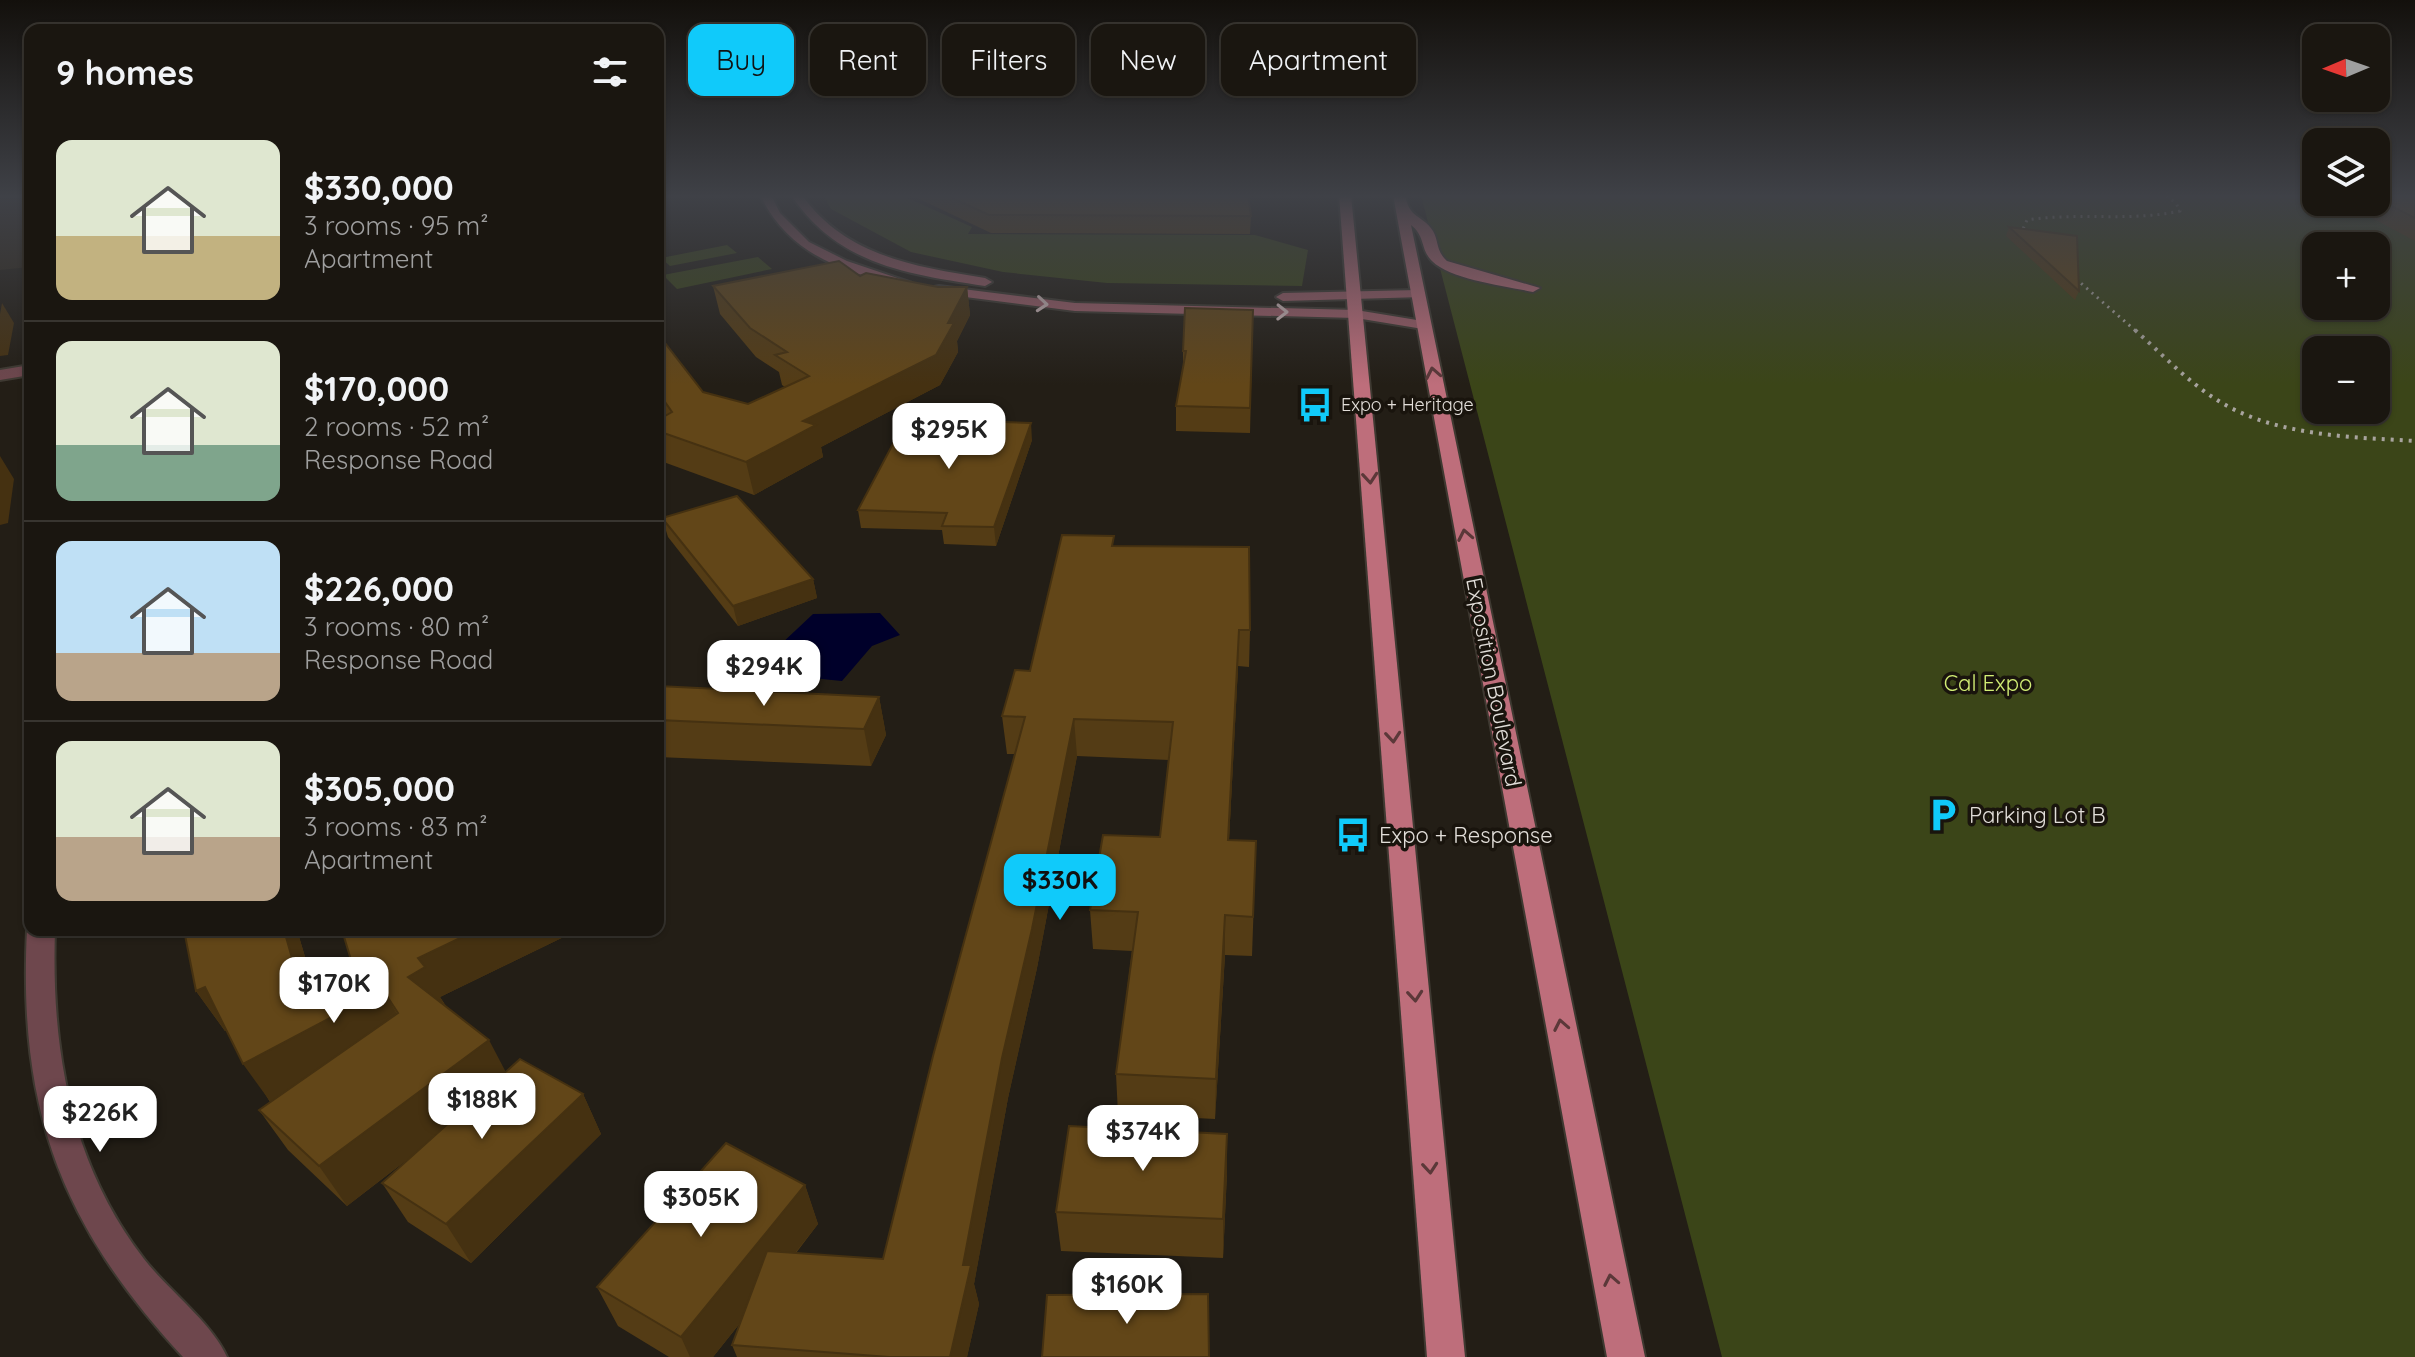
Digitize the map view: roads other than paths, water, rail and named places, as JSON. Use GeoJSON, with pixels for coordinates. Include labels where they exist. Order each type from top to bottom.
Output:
{"type":"FeatureCollection","features":[{"type":"Feature","properties":{"kind":"main road"},"geometry":{"type":"LineString","coordinates":[[834,258],[921,287],[997,299],[1075,307],[1356,314],[1423,325]]}},
{"type":"Feature","properties":{"kind":"main road"},"geometry":{"type":"LineString","coordinates":[[884,258],[970,280],[1088,293],[1355,297],[1418,294]]}},
{"type":"Feature","properties":{"kind":"main road"},"geometry":{"type":"LineString","coordinates":[[1351,258],[1446,1357]]}},
{"type":"Feature","properties":{"kind":"main road","name":"Exposition Boulevard"},"geometry":{"type":"LineString","coordinates":[[1411,258],[1626,1357]]}},
{"type":"Feature","properties":{"kind":"main road"},"geometry":{"type":"LineString","coordinates":[[1436,258],[1462,272],[1533,288]]}},
{"type":"Feature","properties":{"kind":"street"},"geometry":{"type":"LineString","coordinates":[[0,375],[24,371]]}},
{"type":"Feature","properties":{"kind":"street"},"geometry":{"type":"LineString","coordinates":[[41,936],[41,1052],[55,1116],[78,1178],[112,1242],[159,1304],[208,1357]]}},
{"type":"Feature","properties":{"kind":"water"},"geometry":{"type":"Polygon","coordinates":[[[880,613],[900,635],[872,646],[842,681],[791,676],[763,661],[813,614],[880,613]]]}},
{"type":"Feature","properties":{"kind":"railway"},"geometry":{"type":"LineString","coordinates":[[2060,265],[2137,332]]}},
{"type":"Feature","properties":{"kind":"railway"},"geometry":{"type":"LineString","coordinates":[[2135,330],[2204,391],[2236,411],[2311,432],[2415,441]]}},
{"type":"Feature","properties":{"kind":"place","name":"Expo + Heritage"},"geometry":{"type":"Point","coordinates":[1315,405]}},
{"type":"Feature","properties":{"kind":"place","name":"Parking Lot B"},"geometry":{"type":"Point","coordinates":[1943,815]}},
{"type":"Feature","properties":{"kind":"place","name":"Expo + Response"},"geometry":{"type":"Point","coordinates":[1353,835]}},
{"type":"Feature","properties":{"kind":"park label","name":"Cal Expo"},"geometry":{"type":"Point","coordinates":[1988,683]}}]}
